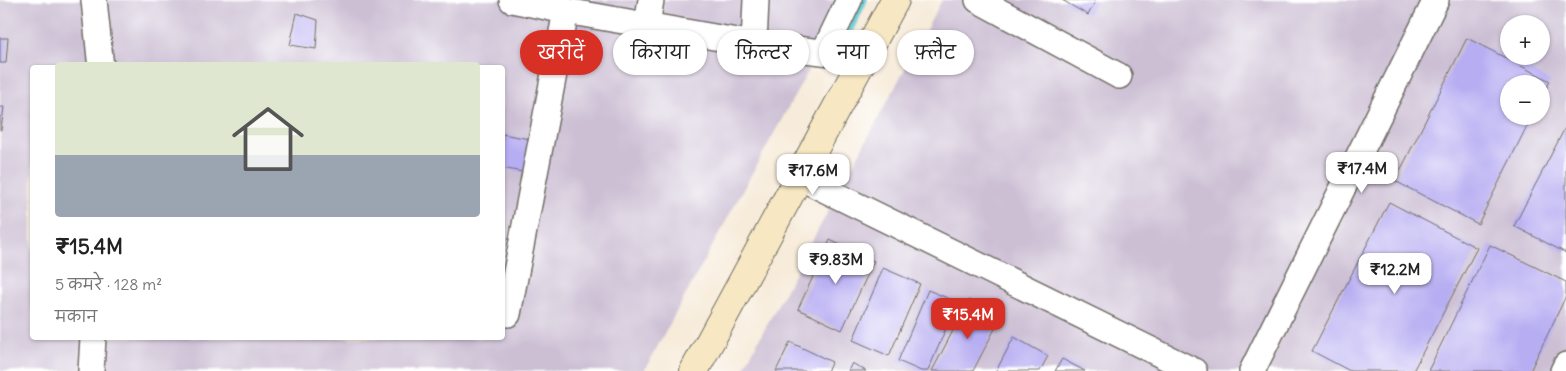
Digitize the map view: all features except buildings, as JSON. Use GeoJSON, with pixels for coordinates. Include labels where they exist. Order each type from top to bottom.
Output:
{"type":"FeatureCollection","features":[{"type":"Feature","properties":{"kind":"street"},"geometry":{"type":"LineString","coordinates":[[94,0],[101,65]]}},
{"type":"Feature","properties":{"kind":"street"},"geometry":{"type":"LineString","coordinates":[[512,0],[717,37]]}},
{"type":"Feature","properties":{"kind":"street"},"geometry":{"type":"LineString","coordinates":[[646,25],[651,0]]}},
{"type":"Feature","properties":{"kind":"street"},"geometry":{"type":"LineString","coordinates":[[755,30],[756,0]]}},
{"type":"Feature","properties":{"kind":"street"},"geometry":{"type":"LineString","coordinates":[[835,30],[849,0]]}},
{"type":"Feature","properties":{"kind":"street"},"geometry":{"type":"LineString","coordinates":[[878,30],[894,0]]}},
{"type":"Feature","properties":{"kind":"street"},"geometry":{"type":"LineString","coordinates":[[978,0],[1119,76]]}},
{"type":"Feature","properties":{"kind":"street"},"geometry":{"type":"LineString","coordinates":[[1252,371],[1436,0]]}},
{"type":"Feature","properties":{"kind":"street"},"geometry":{"type":"LineString","coordinates":[[505,314],[508,314],[566,11]]}},
{"type":"Feature","properties":{"kind":"street"},"geometry":{"type":"LineString","coordinates":[[694,371],[854,75]]}},
{"type":"Feature","properties":{"kind":"street"},"geometry":{"type":"LineString","coordinates":[[799,177],[1194,371]]}},
{"type":"Feature","properties":{"kind":"street"},"geometry":{"type":"LineString","coordinates":[[91,371],[93,340]]}},
{"type":"Feature","properties":{"kind":"street"},"geometry":{"type":"LineString","coordinates":[[1563,371],[1566,365]]}},
{"type":"Feature","properties":{"kind":"shaded area"},"geometry":{"type":"Polygon","coordinates":[[[0,0],[847,0],[831,30],[819,30],[819,51],[809,69],[809,30],[717,30],[717,75],[806,75],[644,371],[0,371],[0,0]]]}},
{"type":"Feature","properties":{"kind":"shaded area"},"geometry":{"type":"Polygon","coordinates":[[[942,0],[1566,0],[1566,371],[742,371],[902,75],[974,75],[974,30],[926,30],[942,0]]]}},
{"type":"Feature","properties":{"kind":"waterway"},"geometry":{"type":"LineString","coordinates":[[851,29],[864,0]]}}]}
